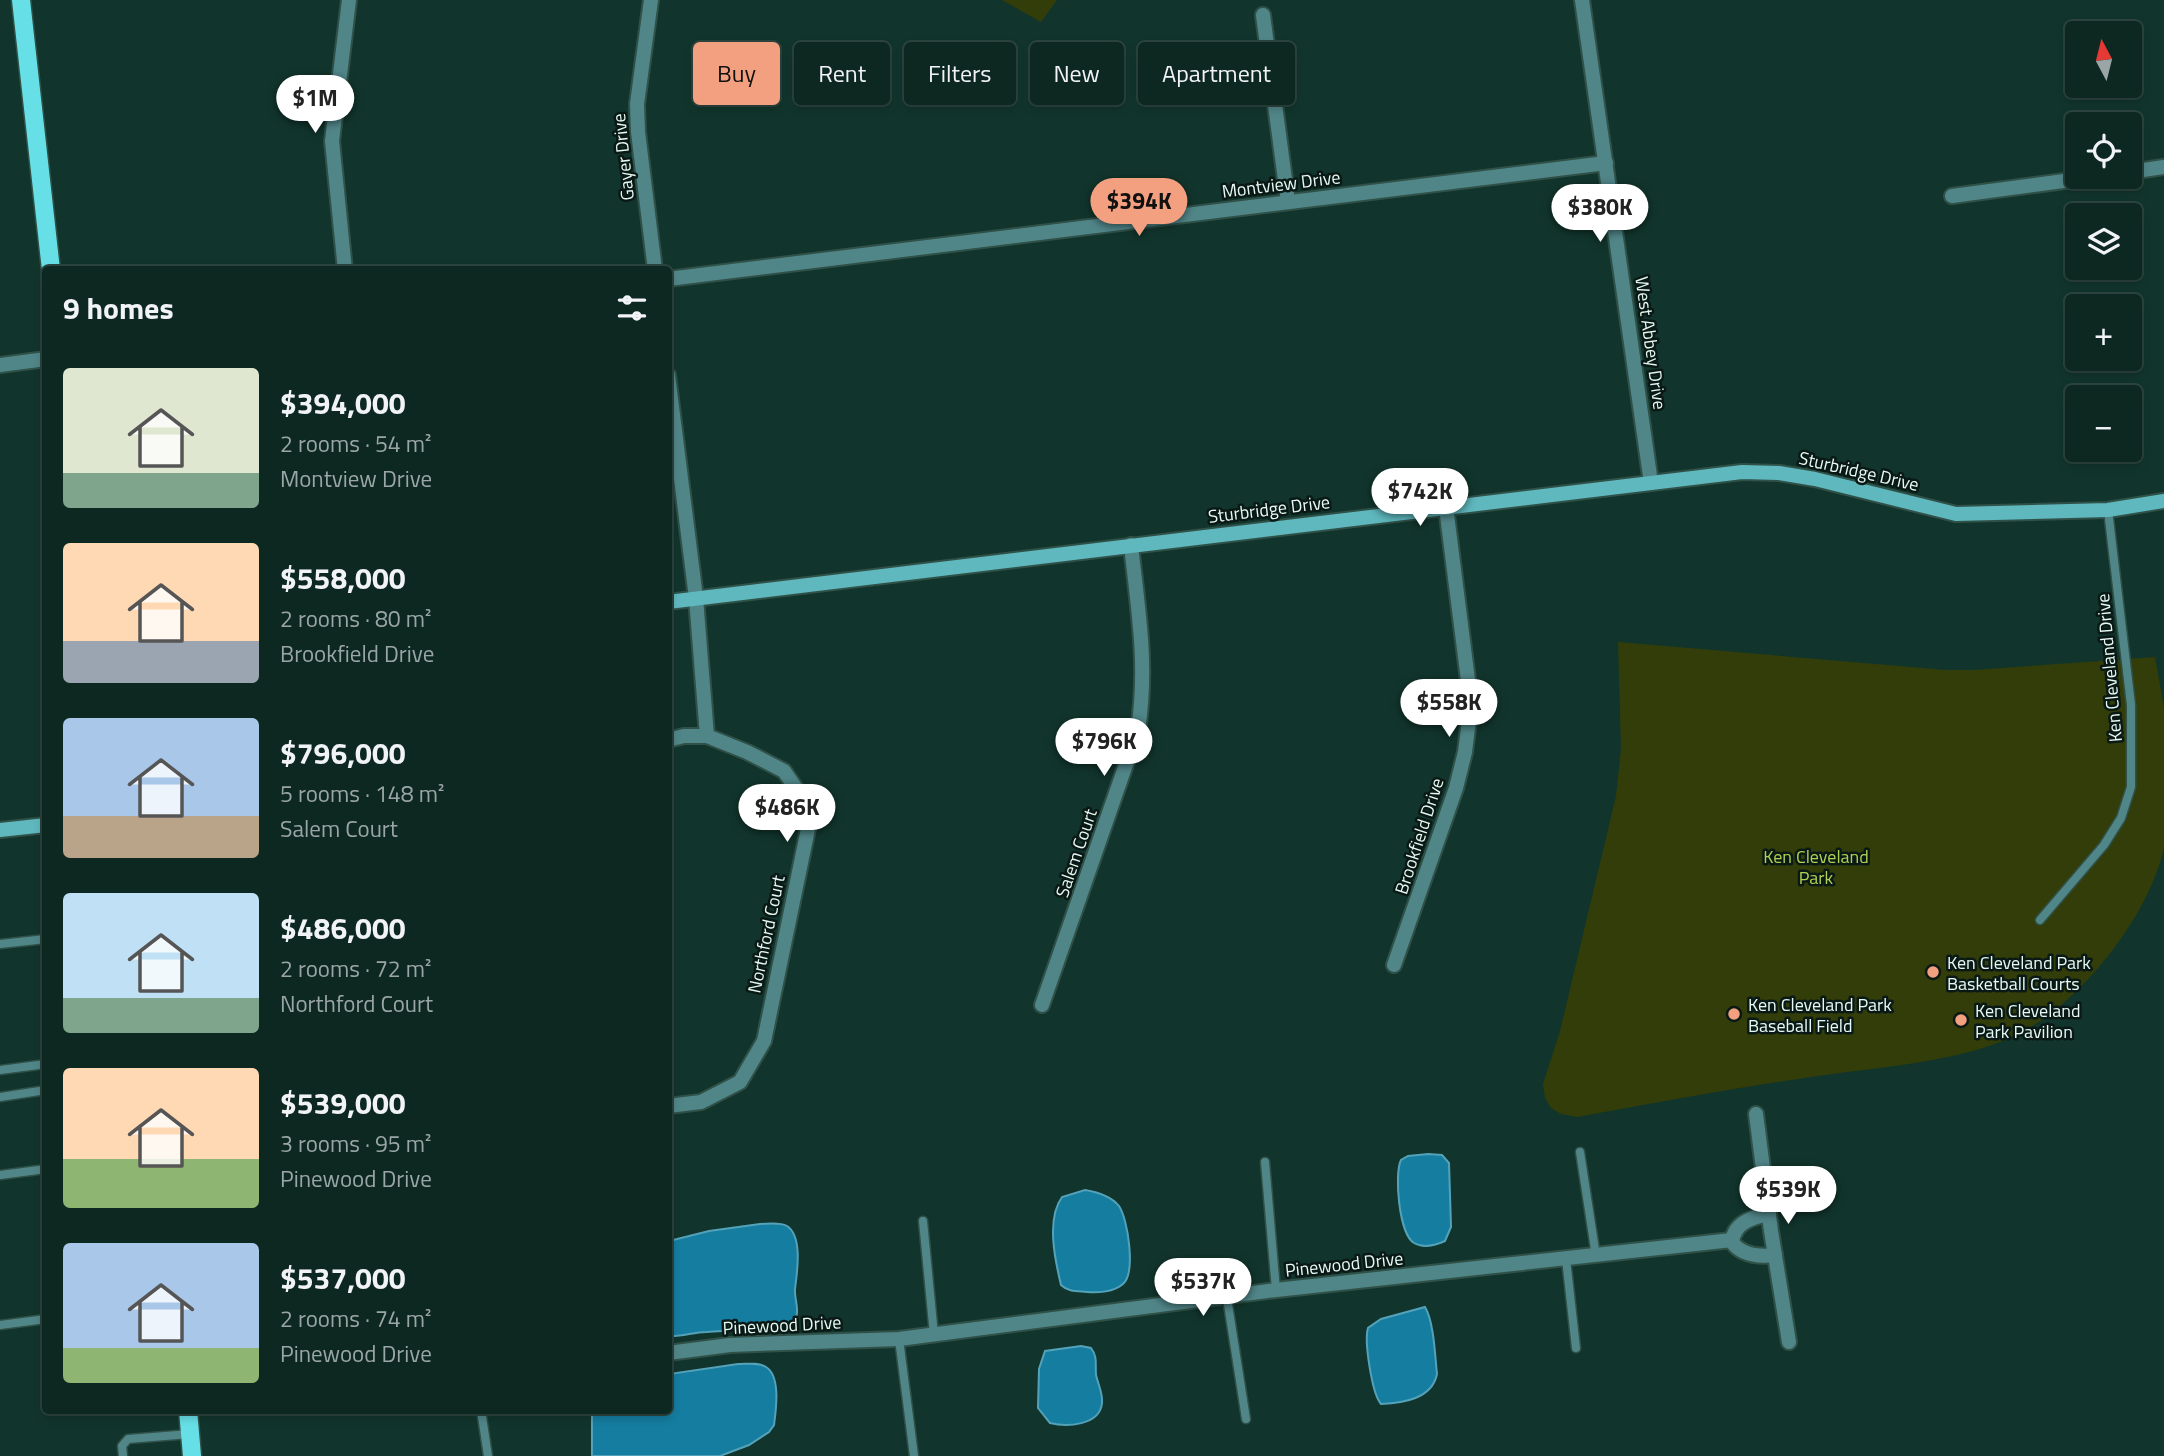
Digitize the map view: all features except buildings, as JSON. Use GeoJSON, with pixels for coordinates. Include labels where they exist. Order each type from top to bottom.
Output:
{"type":"FeatureCollection","features":[{"type":"Feature","properties":{"kind":"main road"},"geometry":{"type":"LineString","coordinates":[[21,0],[51,266]]}},
{"type":"Feature","properties":{"kind":"main road"},"geometry":{"type":"LineString","coordinates":[[188,1414],[192,1456]]}},
{"type":"Feature","properties":{"kind":"street"},"geometry":{"type":"LineString","coordinates":[[345,266],[332,141],[349,0]]}},
{"type":"Feature","properties":{"kind":"street","name":"Gayer Drive"},"geometry":{"type":"LineString","coordinates":[[651,0],[637,104],[655,266]]}},
{"type":"Feature","properties":{"kind":"street","name":"West Abbey Drive"},"geometry":{"type":"LineString","coordinates":[[1582,0],[1651,483]]}},
{"type":"Feature","properties":{"kind":"street"},"geometry":{"type":"LineString","coordinates":[[1263,15],[1288,202]]}},
{"type":"Feature","properties":{"kind":"street","name":"Montview Drive"},"geometry":{"type":"LineString","coordinates":[[672,279],[1606,163]]}},
{"type":"Feature","properties":{"kind":"street"},"geometry":{"type":"LineString","coordinates":[[2142,170],[2164,167]]}},
{"type":"Feature","properties":{"kind":"street"},"geometry":{"type":"LineString","coordinates":[[1952,196],[2065,181]]}},
{"type":"Feature","properties":{"kind":"street"},"geometry":{"type":"LineString","coordinates":[[0,365],[42,360]]}},
{"type":"Feature","properties":{"kind":"street"},"geometry":{"type":"LineString","coordinates":[[672,408],[696,598],[707,736],[672,739]]}},
{"type":"Feature","properties":{"kind":"street","name":"Sturbridge Drive"},"geometry":{"type":"LineString","coordinates":[[672,601],[1742,472],[1779,473],[1815,479],[1956,514],[2108,510],[2164,501]]}},
{"type":"Feature","properties":{"kind":"street","name":"Brookfield Drive"},"geometry":{"type":"LineString","coordinates":[[1394,965],[1456,788],[1469,720],[1469,688],[1446,508]]}},
{"type":"Feature","properties":{"kind":"street","name":"Salem Court"},"geometry":{"type":"LineString","coordinates":[[1042,1005],[1138,730],[1143,698],[1144,660],[1131,545]]}},
{"type":"Feature","properties":{"kind":"street","name":"Northford Court"},"geometry":{"type":"LineString","coordinates":[[672,1105],[701,1102],[740,1082],[764,1041],[808,829],[797,790],[783,771],[747,752],[707,736]]}},
{"type":"Feature","properties":{"kind":"street"},"geometry":{"type":"LineString","coordinates":[[0,830],[42,825]]}},
{"type":"Feature","properties":{"kind":"street"},"geometry":{"type":"LineString","coordinates":[[1756,1114],[1789,1342]]}},
{"type":"Feature","properties":{"kind":"street"},"geometry":{"type":"LineString","coordinates":[[1769,1214],[1742,1223],[1735,1230],[1732,1240],[1733,1245],[1742,1252],[1761,1257],[1775,1255]]}},
{"type":"Feature","properties":{"kind":"street","name":"Pinewood Drive"},"geometry":{"type":"LineString","coordinates":[[672,1352],[730,1345],[899,1339],[1276,1290],[1732,1240]]}},
{"type":"Feature","properties":{"kind":"lane","name":"Ken Cleveland Drive"},"geometry":{"type":"LineString","coordinates":[[2040,920],[2104,845],[2121,818],[2131,788],[2131,705],[2108,510]]}},
{"type":"Feature","properties":{"kind":"lane"},"geometry":{"type":"LineString","coordinates":[[0,944],[42,939]]}},
{"type":"Feature","properties":{"kind":"lane"},"geometry":{"type":"LineString","coordinates":[[0,1070],[42,1065]]}},
{"type":"Feature","properties":{"kind":"lane"},"geometry":{"type":"LineString","coordinates":[[0,1097],[42,1091]]}},
{"type":"Feature","properties":{"kind":"lane"},"geometry":{"type":"LineString","coordinates":[[1580,1152],[1596,1256]]}},
{"type":"Feature","properties":{"kind":"lane"},"geometry":{"type":"LineString","coordinates":[[1265,1162],[1276,1290]]}},
{"type":"Feature","properties":{"kind":"lane"},"geometry":{"type":"LineString","coordinates":[[0,1175],[42,1170]]}},
{"type":"Feature","properties":{"kind":"lane"},"geometry":{"type":"LineString","coordinates":[[923,1221],[934,1335]]}},
{"type":"Feature","properties":{"kind":"lane"},"geometry":{"type":"LineString","coordinates":[[1566,1259],[1576,1348]]}},
{"type":"Feature","properties":{"kind":"lane"},"geometry":{"type":"LineString","coordinates":[[1227,1298],[1246,1419]]}},
{"type":"Feature","properties":{"kind":"lane"},"geometry":{"type":"LineString","coordinates":[[0,1325],[42,1320]]}},
{"type":"Feature","properties":{"kind":"lane"},"geometry":{"type":"LineString","coordinates":[[899,1339],[914,1456]]}},
{"type":"Feature","properties":{"kind":"lane"},"geometry":{"type":"LineString","coordinates":[[482,1414],[488,1456]]}},
{"type":"Feature","properties":{"kind":"lane"},"geometry":{"type":"LineString","coordinates":[[123,1456],[122,1446],[128,1440],[190,1434]]}},
{"type":"Feature","properties":{"kind":"green space"},"geometry":{"type":"Polygon","coordinates":[[[1002,0],[1057,0],[1041,22],[1002,0]]]}},
{"type":"Feature","properties":{"kind":"green space","name":"Ken Cleveland Park"},"geometry":{"type":"Polygon","coordinates":[[[1618,642],[1946,670],[2155,657],[2164,708],[2164,847],[2144,901],[2109,955],[2088,980],[2041,1020],[1995,1044],[1917,1063],[1752,1086],[1577,1117],[1561,1114],[1551,1108],[1545,1098],[1543,1084],[1560,1031],[1616,796],[1621,749],[1618,642]]]}},
{"type":"Feature","properties":{"kind":"water"},"geometry":{"type":"Polygon","coordinates":[[[1442,1155],[1449,1163],[1451,1227],[1445,1241],[1426,1246],[1414,1243],[1405,1228],[1399,1203],[1398,1178],[1401,1160],[1408,1156],[1442,1155]]]}},
{"type":"Feature","properties":{"kind":"water"},"geometry":{"type":"Polygon","coordinates":[[[1085,1190],[1104,1195],[1116,1203],[1125,1222],[1129,1269],[1123,1284],[1111,1290],[1077,1291],[1061,1285],[1053,1240],[1054,1217],[1062,1197],[1085,1190]]]}},
{"type":"Feature","properties":{"kind":"water"},"geometry":{"type":"Polygon","coordinates":[[[777,1224],[787,1226],[792,1231],[798,1255],[795,1289],[797,1311],[792,1325],[672,1336],[672,1240],[709,1231],[777,1224]]]}},
{"type":"Feature","properties":{"kind":"water"},"geometry":{"type":"Polygon","coordinates":[[[1425,1307],[1434,1339],[1437,1374],[1434,1382],[1429,1389],[1415,1398],[1381,1404],[1370,1367],[1368,1328],[1381,1319],[1425,1307]]]}},
{"type":"Feature","properties":{"kind":"water"},"geometry":{"type":"Polygon","coordinates":[[[1081,1346],[1091,1348],[1095,1354],[1096,1375],[1102,1399],[1100,1411],[1081,1423],[1050,1423],[1038,1408],[1039,1369],[1045,1351],[1081,1346]]]}},
{"type":"Feature","properties":{"kind":"water"},"geometry":{"type":"Polygon","coordinates":[[[738,1364],[763,1365],[771,1371],[776,1385],[774,1425],[769,1432],[749,1445],[720,1456],[592,1456],[592,1414],[672,1414],[672,1374],[738,1364]]]}},
{"type":"Feature","properties":{"kind":"place","name":"Ken Cleveland Park Basketball Courts"},"geometry":{"type":"Point","coordinates":[1933,972]}},
{"type":"Feature","properties":{"kind":"place","name":"Ken Cleveland Park Baseball Field"},"geometry":{"type":"Point","coordinates":[1734,1014]}},
{"type":"Feature","properties":{"kind":"place","name":"Ken Cleveland Park Pavilion"},"geometry":{"type":"Point","coordinates":[1961,1020]}}]}
